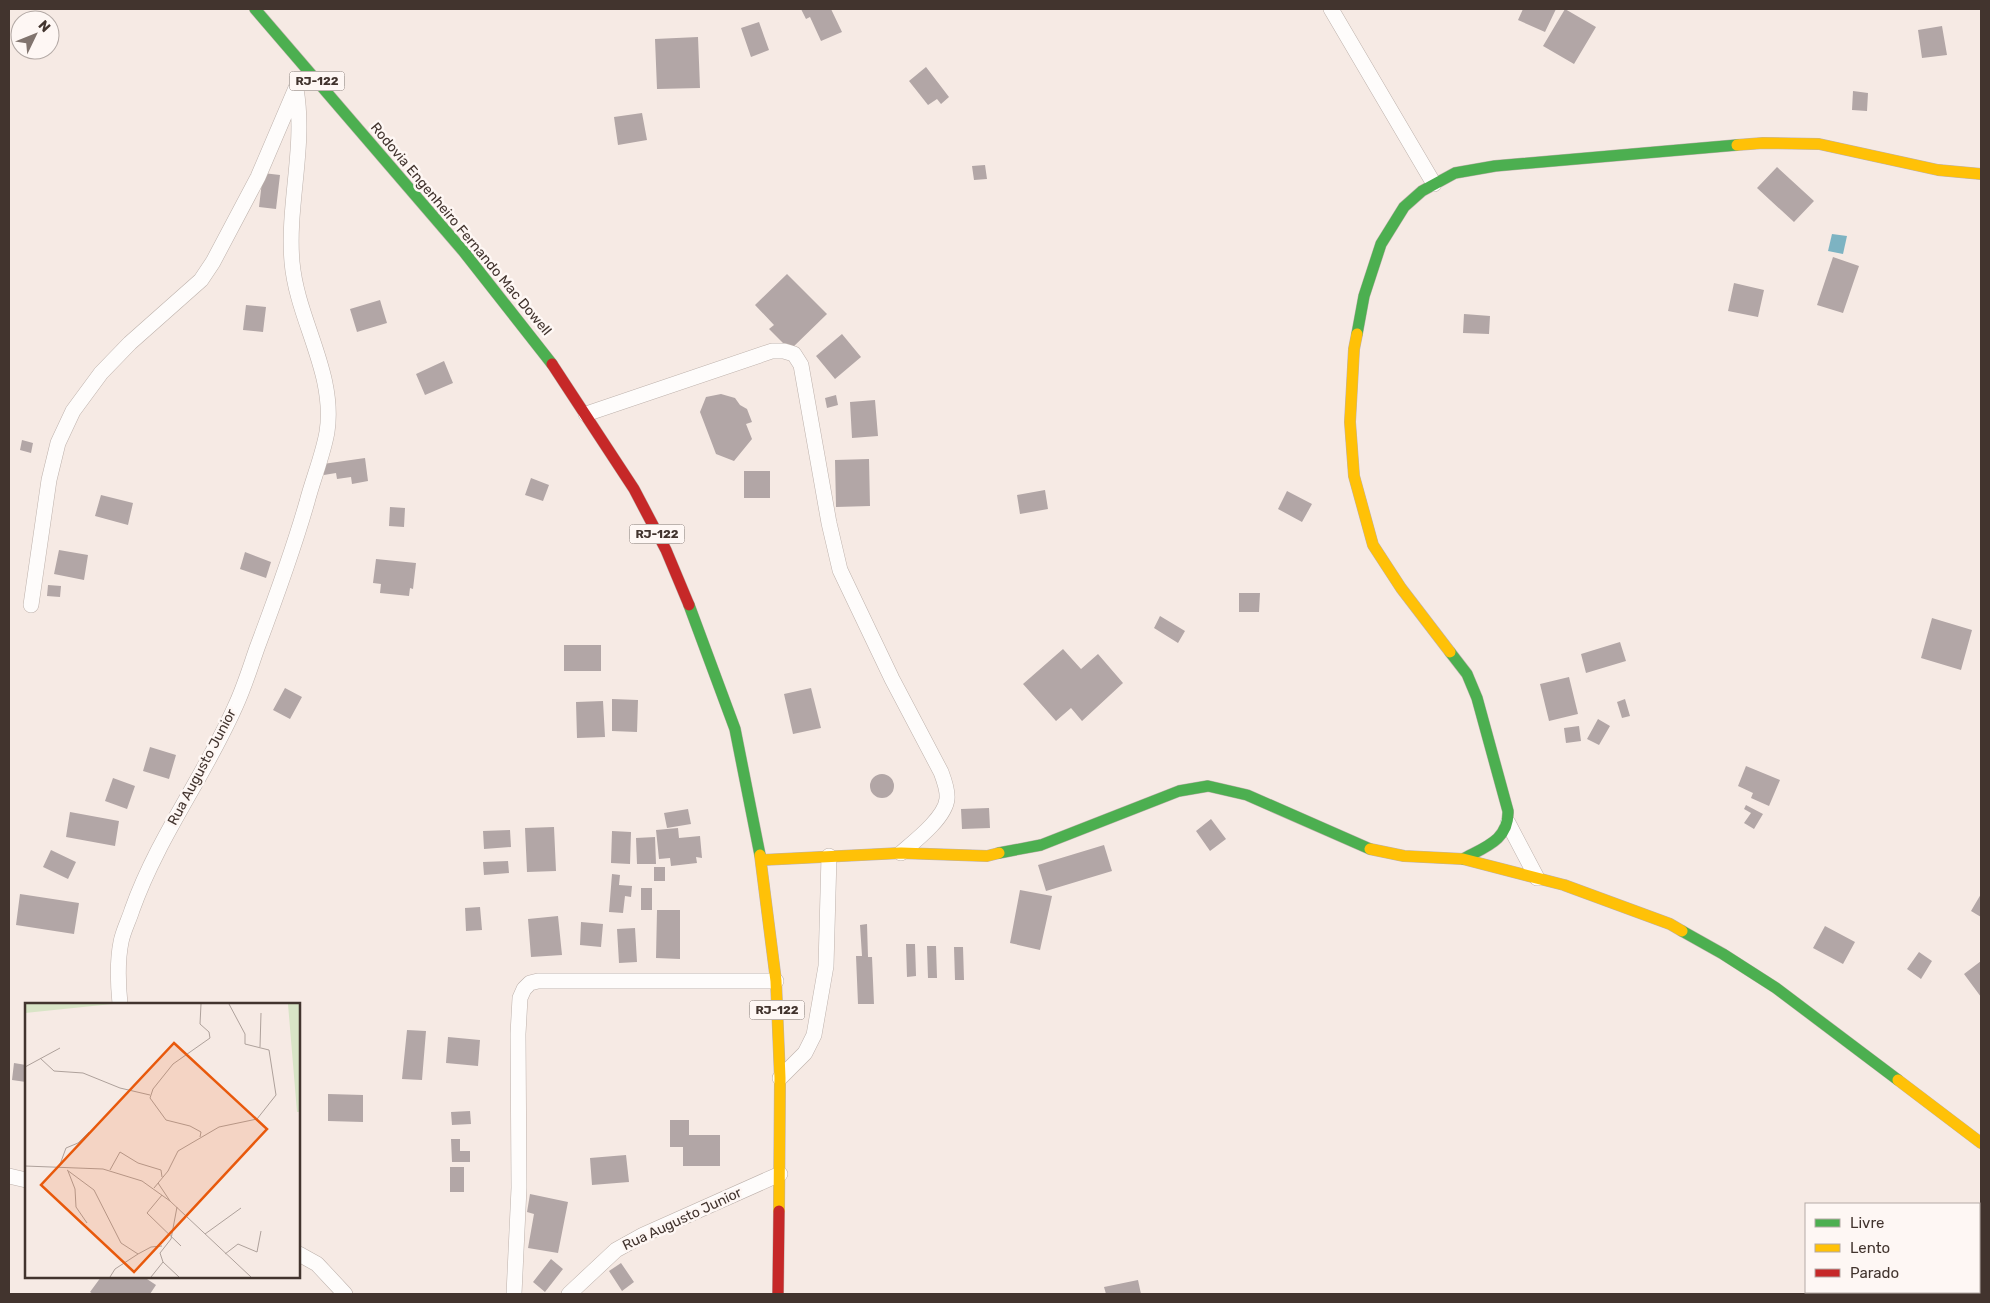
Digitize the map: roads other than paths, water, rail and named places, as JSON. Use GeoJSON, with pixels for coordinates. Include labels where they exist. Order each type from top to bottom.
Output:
{"type":"FeatureCollection","features":[{"type":"Feature","properties":{"kind":"street"},"geometry":{"type":"LineString","coordinates":[[1331,9],[1434,184]]}},
{"type":"Feature","properties":{"kind":"street","name":"Rodovia Engenheiro Fernando Mac Dowell"},"geometry":{"type":"LineString","coordinates":[[259,10],[304,66],[464,252],[546,355],[634,489],[666,550],[698,626],[735,729],[761,860],[776,981],[780,1078],[778,1294]]}},
{"type":"Feature","properties":{"kind":"street"},"geometry":{"type":"LineString","coordinates":[[31,605],[49,480],[58,443],[73,412],[101,373],[130,343],[201,280],[213,262],[258,176],[304,66]]}},
{"type":"Feature","properties":{"kind":"street","name":"Rua Augusto Junior"},"geometry":{"type":"LineString","coordinates":[[120,1003],[118,974],[121,941],[153,857],[235,707],[278,592],[298,531],[326,433],[328,413],[324,384],[315,347],[299,299],[292,264],[292,231],[300,110],[296,89]]}},
{"type":"Feature","properties":{"kind":"street"},"geometry":{"type":"LineString","coordinates":[[1463,859],[1503,834],[1508,823],[1508,811],[1477,698],[1467,674],[1401,588],[1372,545],[1354,476],[1350,422],[1354,349],[1364,296],[1381,244],[1404,207],[1422,191],[1455,173],[1495,166],[1763,143],[1819,144],[1938,170],[1981,174]]}},
{"type":"Feature","properties":{"kind":"street"},"geometry":{"type":"LineString","coordinates":[[586,414],[772,351],[784,351],[794,354],[801,365],[829,523],[840,570],[888,671],[942,772],[946,788],[947,800],[940,814],[901,853]]}},
{"type":"Feature","properties":{"kind":"street"},"geometry":{"type":"LineString","coordinates":[[761,860],[901,853],[987,856],[1032,847],[1179,791],[1208,786],[1247,795],[1370,849],[1404,856],[1463,859],[1564,885],[1670,924],[1723,954],[1776,988],[1981,1143]]}},
{"type":"Feature","properties":{"kind":"street"},"geometry":{"type":"LineString","coordinates":[[1508,823],[1538,878]]}},
{"type":"Feature","properties":{"kind":"street"},"geometry":{"type":"LineString","coordinates":[[780,1078],[805,1053],[814,1035],[826,966],[828,856]]}},
{"type":"Feature","properties":{"kind":"street"},"geometry":{"type":"LineString","coordinates":[[514,1294],[519,1188],[518,1034],[520,998],[524,989],[530,983],[538,981],[776,981]]}},
{"type":"Feature","properties":{"kind":"street","name":"Rua Augusto Junior"},"geometry":{"type":"LineString","coordinates":[[569,1294],[616,1250],[642,1235],[780,1174]]}},
{"type":"Feature","properties":{"kind":"street"},"geometry":{"type":"LineString","coordinates":[[9,1176],[25,1180]]}},
{"type":"Feature","properties":{"kind":"street"},"geometry":{"type":"LineString","coordinates":[[300,1254],[317,1264],[345,1294]]}},
{"type":"Feature","properties":{"kind":"water"},"geometry":{"type":"Polygon","coordinates":[[[1832,234],[1847,236],[1843,254],[1828,251],[1832,234]]]}}]}
